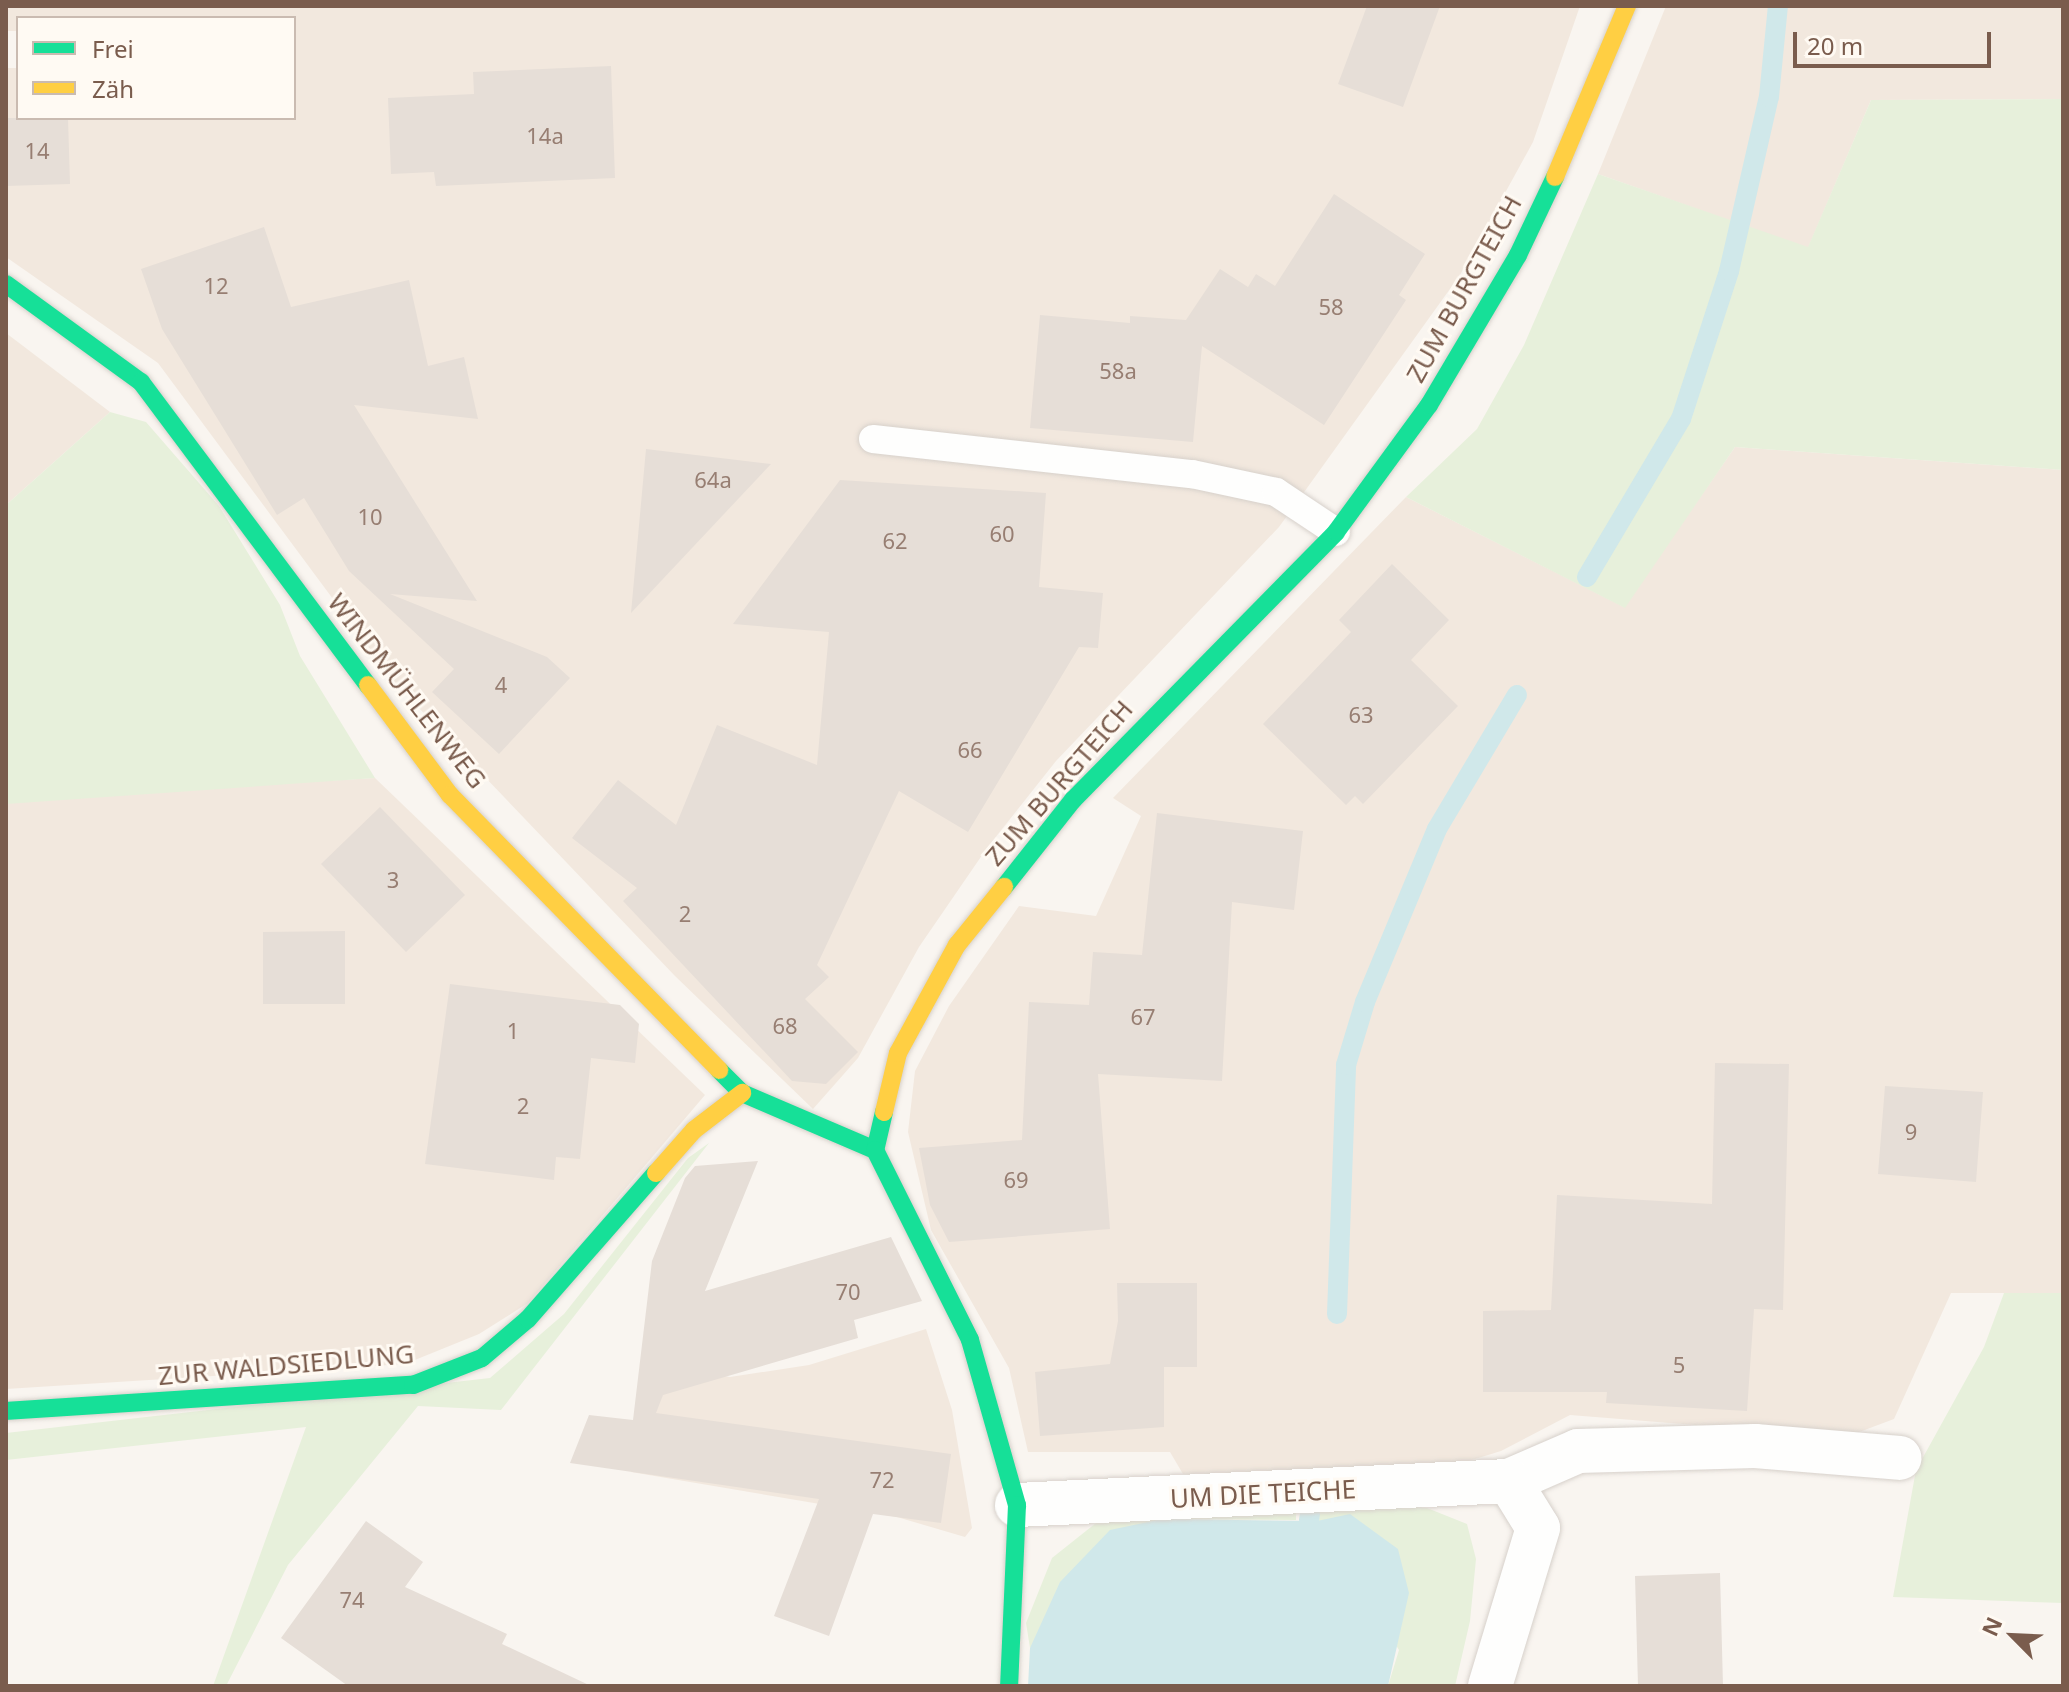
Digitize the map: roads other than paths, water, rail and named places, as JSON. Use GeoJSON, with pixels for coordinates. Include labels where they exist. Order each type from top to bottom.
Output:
{"type":"FeatureCollection","features":[{"type":"Feature","properties":{"kind":"street","name":"ZUM BURGTEICH"},"geometry":{"type":"LineString","coordinates":[[875,1150],[898,1053],[957,945],[1073,800],[1336,532],[1429,405],[1518,255],[1582,119],[1627,6]]}},
{"type":"Feature","properties":{"kind":"street","name":"WINDMÜHLENWEG"},"geometry":{"type":"LineString","coordinates":[[6,284],[141,382],[450,795],[742,1093],[875,1150]]}},
{"type":"Feature","properties":{"kind":"street","name":"ZUR WALDSIEDLUNG"},"geometry":{"type":"LineString","coordinates":[[6,1411],[413,1385],[482,1358],[528,1319],[694,1130],[742,1093]]}},
{"type":"Feature","properties":{"kind":"street"},"geometry":{"type":"LineString","coordinates":[[875,1150],[970,1340],[1017,1505],[1009,1686]]}},
{"type":"Feature","properties":{"kind":"street","name":"UM DIE TEICHE"},"geometry":{"type":"LineString","coordinates":[[1017,1505],[1509,1481],[1578,1451],[1755,1446],[1900,1458]]}},
{"type":"Feature","properties":{"kind":"street"},"geometry":{"type":"LineString","coordinates":[[1490,1686],[1538,1528],[1509,1481]]}},
{"type":"Feature","properties":{"kind":"lane"},"geometry":{"type":"LineString","coordinates":[[873,439],[1192,474],[1276,492],[1336,532]]}},
{"type":"Feature","properties":{"kind":"water"},"geometry":{"type":"Polygon","coordinates":[[[1350,1514],[1398,1549],[1409,1593],[1388,1686],[1028,1686],[1030,1648],[1060,1582],[1110,1530],[1162,1519],[1317,1521],[1350,1514]]]}},
{"type":"Feature","properties":{"kind":"waterway"},"geometry":{"type":"LineString","coordinates":[[1587,577],[1681,419],[1729,271],[1769,97],[1778,6]]}},
{"type":"Feature","properties":{"kind":"waterway"},"geometry":{"type":"LineString","coordinates":[[1337,1314],[1346,1065],[1365,1002],[1437,829],[1517,695]]}},
{"type":"Feature","properties":{"kind":"waterway"},"geometry":{"type":"LineString","coordinates":[[1309,1520],[1310,1514]]}}]}
